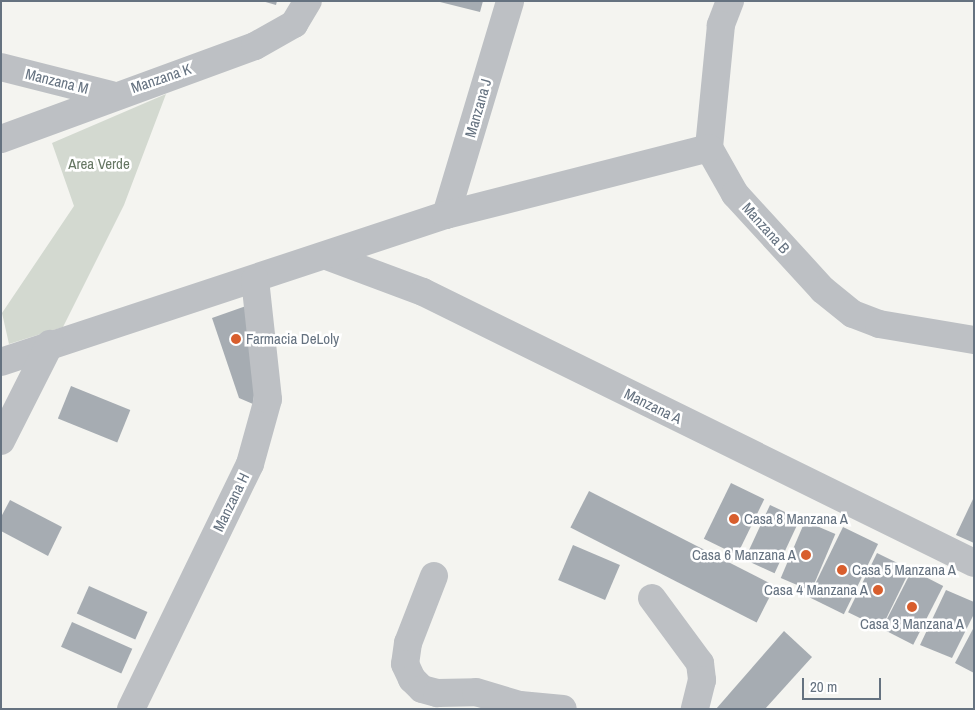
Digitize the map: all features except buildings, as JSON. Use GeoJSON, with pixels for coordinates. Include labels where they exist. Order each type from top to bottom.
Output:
{"type":"FeatureCollection","features":[{"type":"Feature","properties":{"kind":"street","name":"Manzana K"},"geometry":{"type":"LineString","coordinates":[[1,139],[112,95],[255,46],[294,24],[308,1]]}},
{"type":"Feature","properties":{"kind":"street","name":"Manzana J"},"geometry":{"type":"LineString","coordinates":[[446,216],[510,1]]}},
{"type":"Feature","properties":{"kind":"street"},"geometry":{"type":"LineString","coordinates":[[1,362],[50,344],[329,258],[446,216],[709,148],[721,25],[730,1]]}},
{"type":"Feature","properties":{"kind":"street","name":"Manzana M"},"geometry":{"type":"LineString","coordinates":[[1,67],[112,95]]}},
{"type":"Feature","properties":{"kind":"street","name":"Manzana B"},"geometry":{"type":"LineString","coordinates":[[709,148],[735,194],[822,290],[853,314],[879,324],[974,340]]}},
{"type":"Feature","properties":{"kind":"street","name":"Manzana A"},"geometry":{"type":"LineString","coordinates":[[329,258],[423,292],[974,563]]}},
{"type":"Feature","properties":{"kind":"street","name":"Manzana H"},"geometry":{"type":"LineString","coordinates":[[131,709],[250,464],[268,399],[255,280]]}},
{"type":"Feature","properties":{"kind":"street"},"geometry":{"type":"LineString","coordinates":[[1,441],[50,344]]}},
{"type":"Feature","properties":{"kind":"street"},"geometry":{"type":"LineString","coordinates":[[434,576],[408,643],[405,664],[412,679],[422,689],[437,693],[476,692],[520,705],[563,709]]}},
{"type":"Feature","properties":{"kind":"street"},"geometry":{"type":"LineString","coordinates":[[652,598],[700,663],[702,680],[695,709]]}},
{"type":"Feature","properties":{"kind":"green space","name":"Area Verde"},"geometry":{"type":"Polygon","coordinates":[[[166,94],[124,205],[63,327],[9,344],[2,313],[74,206],[52,143],[166,94]]]}},
{"type":"Feature","properties":{"kind":"place","name":"Farmacia DeLoly"},"geometry":{"type":"Point","coordinates":[236,339]}},
{"type":"Feature","properties":{"kind":"place","name":"Casa 8 Manzana A"},"geometry":{"type":"Point","coordinates":[734,519]}},
{"type":"Feature","properties":{"kind":"place","name":"Casa 6 Manzana A"},"geometry":{"type":"Point","coordinates":[806,555]}},
{"type":"Feature","properties":{"kind":"place","name":"Casa 5 Manzana A"},"geometry":{"type":"Point","coordinates":[842,570]}},
{"type":"Feature","properties":{"kind":"place","name":"Casa 4 Manzana A"},"geometry":{"type":"Point","coordinates":[878,590]}},
{"type":"Feature","properties":{"kind":"place","name":"Casa 3 Manzana A"},"geometry":{"type":"Point","coordinates":[912,607]}}]}
